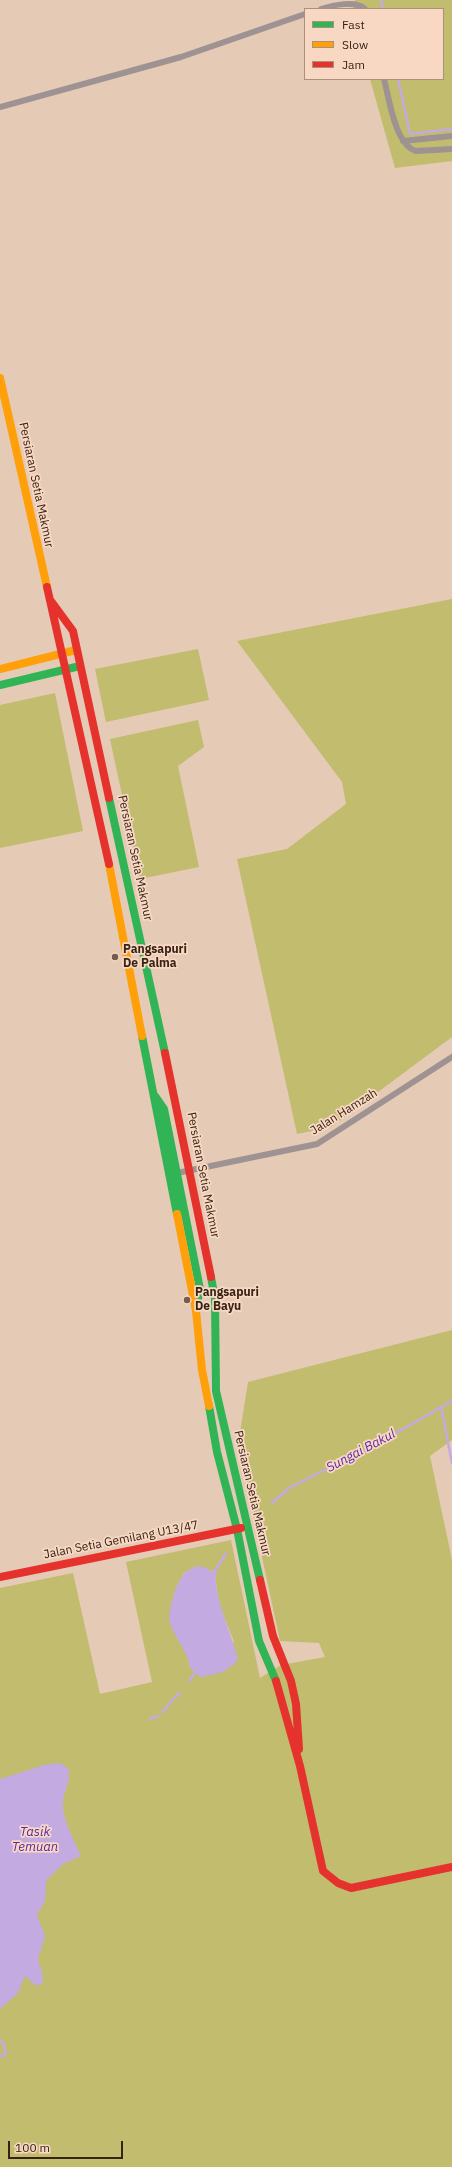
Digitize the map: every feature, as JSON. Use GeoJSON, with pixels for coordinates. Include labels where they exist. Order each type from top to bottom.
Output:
{"type":"FeatureCollection","features":[{"type":"Feature","properties":{"kind":"street"},"geometry":{"type":"LineString","coordinates":[[325,8],[348,2],[356,3],[364,8]]}},
{"type":"Feature","properties":{"kind":"street"},"geometry":{"type":"LineString","coordinates":[[0,107],[181,57],[304,14]]}},
{"type":"Feature","properties":{"kind":"street"},"geometry":{"type":"LineString","coordinates":[[384,80],[398,133],[410,150],[452,149]]}},
{"type":"Feature","properties":{"kind":"street"},"geometry":{"type":"LineString","coordinates":[[403,141],[452,136]]}},
{"type":"Feature","properties":{"kind":"street","name":"Persiaran Setia Makmur"},"geometry":{"type":"LineString","coordinates":[[0,378],[48,596],[67,669],[118,902],[153,1092],[196,1311],[202,1370],[217,1452],[237,1529],[259,1641],[278,1686],[300,1766],[316,1846],[323,1870],[338,1883],[351,1888],[452,1867]]}},
{"type":"Feature","properties":{"kind":"street","name":"Persiaran Setia Makmur"},"geometry":{"type":"LineString","coordinates":[[48,596],[73,631],[190,1170],[215,1299],[216,1391],[273,1636],[291,1681],[296,1704],[300,1766]]}},
{"type":"Feature","properties":{"kind":"street"},"geometry":{"type":"LineString","coordinates":[[0,669],[76,650]]}},
{"type":"Feature","properties":{"kind":"street"},"geometry":{"type":"LineString","coordinates":[[0,685],[80,666]]}},
{"type":"Feature","properties":{"kind":"street","name":"Jalan Hamzah"},"geometry":{"type":"LineString","coordinates":[[177,1173],[317,1144],[452,1056]]}},
{"type":"Feature","properties":{"kind":"street"},"geometry":{"type":"LineString","coordinates":[[153,1092],[164,1109],[200,1289],[196,1311]]}},
{"type":"Feature","properties":{"kind":"street","name":"Jalan Setia Gemilang U13/47"},"geometry":{"type":"LineString","coordinates":[[0,1577],[248,1527]]}},
{"type":"Feature","properties":{"kind":"shaded area"},"geometry":{"type":"Polygon","coordinates":[[[355,0],[452,0],[452,161],[395,168],[370,80],[444,80],[444,8],[353,8],[355,0]]]}},
{"type":"Feature","properties":{"kind":"shaded area"},"geometry":{"type":"Polygon","coordinates":[[[452,599],[452,1037],[331,1127],[297,1134],[237,859],[287,849],[346,804],[342,782],[237,641],[452,599]]]}},
{"type":"Feature","properties":{"kind":"shaded area"},"geometry":{"type":"Polygon","coordinates":[[[198,649],[209,700],[106,722],[95,669],[198,649]]]}},
{"type":"Feature","properties":{"kind":"shaded area"},"geometry":{"type":"Polygon","coordinates":[[[55,693],[83,831],[0,848],[0,705],[55,693]]]}},
{"type":"Feature","properties":{"kind":"shaded area"},"geometry":{"type":"Polygon","coordinates":[[[198,720],[204,747],[178,766],[199,867],[140,879],[110,739],[198,720]]]}},
{"type":"Feature","properties":{"kind":"shaded area"},"geometry":{"type":"Polygon","coordinates":[[[452,1330],[452,1440],[430,1456],[452,1560],[452,2167],[0,2167],[0,1588],[73,1573],[100,1694],[152,1682],[126,1562],[231,1540],[260,1678],[281,1665],[325,1657],[319,1643],[280,1641],[238,1445],[248,1382],[452,1330]],[[197,1566],[184,1573],[175,1591],[190,1668],[234,1642],[219,1604],[215,1575],[216,1570],[210,1571],[197,1566]]]}},
{"type":"Feature","properties":{"kind":"water"},"geometry":{"type":"Polygon","coordinates":[[[197,1566],[207,1568],[210,1571],[217,1570],[216,1578],[219,1600],[238,1659],[226,1670],[216,1674],[200,1677],[190,1668],[187,1656],[172,1629],[169,1618],[173,1598],[181,1578],[187,1571],[197,1566]]]}},
{"type":"Feature","properties":{"kind":"water","name":"Tasik Temuan"},"geometry":{"type":"Polygon","coordinates":[[[59,1763],[68,1768],[69,1777],[63,1802],[64,1816],[81,1856],[63,1864],[46,1881],[45,1901],[37,1915],[45,1936],[38,1959],[43,1983],[36,1986],[25,1976],[18,1993],[0,2009],[0,1779],[44,1765],[59,1763]]]}},
{"type":"Feature","properties":{"kind":"waterway"},"geometry":{"type":"LineString","coordinates":[[381,0],[383,8]]}},
{"type":"Feature","properties":{"kind":"waterway"},"geometry":{"type":"LineString","coordinates":[[398,80],[410,134],[452,129]]}},
{"type":"Feature","properties":{"kind":"waterway","name":"Sungai Bakul"},"geometry":{"type":"LineString","coordinates":[[272,1503],[289,1488],[382,1441],[452,1401]]}},
{"type":"Feature","properties":{"kind":"waterway"},"geometry":{"type":"LineString","coordinates":[[441,1407],[452,1463]]}},
{"type":"Feature","properties":{"kind":"waterway","name":"Sungai Bakul"},"geometry":{"type":"LineString","coordinates":[[215,1571],[226,1553]]}},
{"type":"Feature","properties":{"kind":"waterway","name":"Sungai Bakul"},"geometry":{"type":"LineString","coordinates":[[189,1681],[196,1671]]}},
{"type":"Feature","properties":{"kind":"waterway","name":"Sungai Bakul"},"geometry":{"type":"LineString","coordinates":[[162,1712],[180,1692]]}},
{"type":"Feature","properties":{"kind":"waterway","name":"Sungai Bakul"},"geometry":{"type":"LineString","coordinates":[[150,1719],[158,1716]]}},
{"type":"Feature","properties":{"kind":"waterway","name":"Sungai Bakul"},"geometry":{"type":"LineString","coordinates":[[0,2041],[3,2042],[6,2054],[0,2057]]}},
{"type":"Feature","properties":{"kind":"traffic: fast"},"geometry":{"type":"LineString","coordinates":[[0,685],[80,666]]}},
{"type":"Feature","properties":{"kind":"traffic: fast"},"geometry":{"type":"LineString","coordinates":[[109,798],[165,1053]]}},
{"type":"Feature","properties":{"kind":"traffic: fast"},"geometry":{"type":"LineString","coordinates":[[142,1036],[177,1214]]}},
{"type":"Feature","properties":{"kind":"traffic: fast"},"geometry":{"type":"LineString","coordinates":[[155,1096],[164,1109],[200,1289],[196,1308]]}},
{"type":"Feature","properties":{"kind":"traffic: fast"},"geometry":{"type":"LineString","coordinates":[[211,1277],[215,1299],[216,1391],[260,1580]]}},
{"type":"Feature","properties":{"kind":"traffic: fast"},"geometry":{"type":"LineString","coordinates":[[209,1406],[217,1452],[237,1529],[259,1641],[276,1681]]}},
{"type":"Feature","properties":{"kind":"traffic: slow"},"geometry":{"type":"LineString","coordinates":[[0,378],[47,587]]}},
{"type":"Feature","properties":{"kind":"traffic: slow"},"geometry":{"type":"LineString","coordinates":[[0,669],[76,650]]}},
{"type":"Feature","properties":{"kind":"traffic: slow"},"geometry":{"type":"LineString","coordinates":[[109,864],[142,1036]]}},
{"type":"Feature","properties":{"kind":"traffic: slow"},"geometry":{"type":"LineString","coordinates":[[177,1214],[196,1311],[202,1370],[209,1406]]}},
{"type":"Feature","properties":{"kind":"traffic: jam"},"geometry":{"type":"LineString","coordinates":[[47,587],[109,864]]}},
{"type":"Feature","properties":{"kind":"traffic: jam"},"geometry":{"type":"LineString","coordinates":[[51,601],[73,631],[109,798]]}},
{"type":"Feature","properties":{"kind":"traffic: jam"},"geometry":{"type":"LineString","coordinates":[[165,1053],[211,1277]]}},
{"type":"Feature","properties":{"kind":"traffic: jam"},"geometry":{"type":"LineString","coordinates":[[0,1577],[241,1528]]}},
{"type":"Feature","properties":{"kind":"traffic: jam"},"geometry":{"type":"LineString","coordinates":[[260,1580],[273,1636],[291,1681],[296,1704],[299,1749]]}},
{"type":"Feature","properties":{"kind":"traffic: jam"},"geometry":{"type":"LineString","coordinates":[[276,1681],[300,1766],[323,1871],[338,1883],[351,1888],[452,1867]]}},
{"type":"Feature","properties":{"kind":"place","name":"Pangsapuri De Palma"},"geometry":{"type":"Point","coordinates":[115,957]}},
{"type":"Feature","properties":{"kind":"place","name":"Pangsapuri De Bayu"},"geometry":{"type":"Point","coordinates":[187,1300]}}]}
